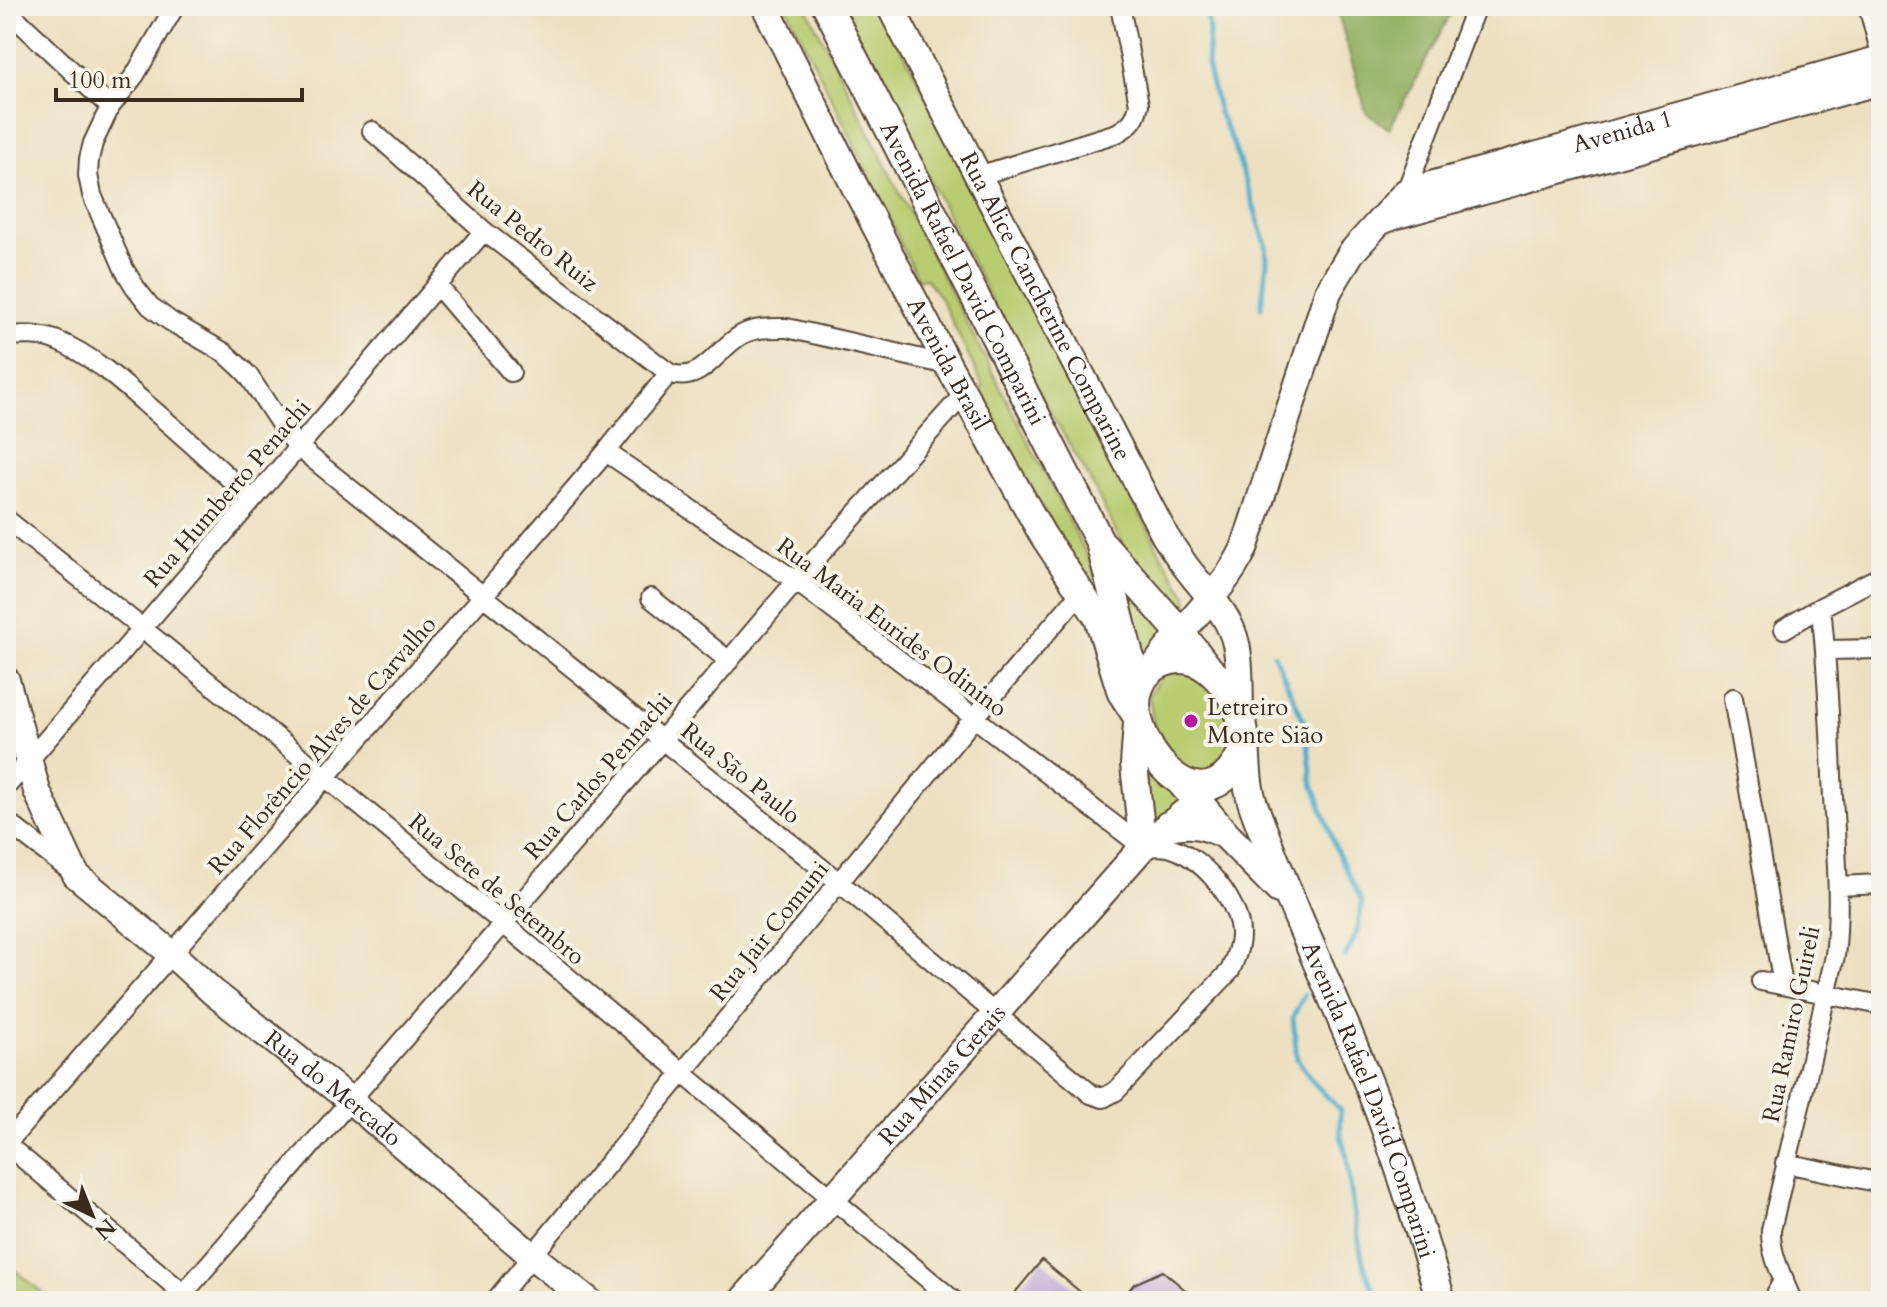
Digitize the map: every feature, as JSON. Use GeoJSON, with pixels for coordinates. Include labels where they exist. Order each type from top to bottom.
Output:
{"type":"FeatureCollection","features":[{"type":"Feature","properties":{"kind":"main road","name":"Avenida Rafael David Comparini"},"geometry":{"type":"LineString","coordinates":[[827,6],[1100,542],[1137,709],[1160,762],[1198,789],[1225,834],[1291,901]]}},
{"type":"Feature","properties":{"kind":"main road","name":"Avenida Rafael David Comparini"},"geometry":{"type":"LineString","coordinates":[[1100,542],[1226,687],[1240,712],[1244,727],[1246,779],[1251,798],[1387,1130],[1441,1301]]}},
{"type":"Feature","properties":{"kind":"main road"},"geometry":{"type":"LineString","coordinates":[[1137,709],[1144,678],[1155,666],[1176,658],[1187,658],[1207,667]]}},
{"type":"Feature","properties":{"kind":"main road"},"geometry":{"type":"LineString","coordinates":[[1198,789],[1225,777],[1238,762],[1245,746]]}},
{"type":"Feature","properties":{"kind":"main road"},"geometry":{"type":"LineString","coordinates":[[1168,826],[1190,823],[1205,825],[1225,834]]}},
{"type":"Feature","properties":{"kind":"street","name":"Rua São Paulo"},"geometry":{"type":"LineString","coordinates":[[175,6],[135,75],[110,107],[89,159],[92,195],[124,269],[150,306],[225,353],[240,367],[298,447],[840,883],[1091,1094],[1103,1098],[1116,1091],[1230,971],[1240,934],[1231,901],[1203,867],[1169,847],[1143,847]]}},
{"type":"Feature","properties":{"kind":"street","name":"Avenida Brasil"},"geometry":{"type":"LineString","coordinates":[[765,6],[948,365],[1042,534],[1098,618],[1121,693],[1137,709]]}},
{"type":"Feature","properties":{"kind":"street","name":"Rua Alice Cancherine Comparine"},"geometry":{"type":"LineString","coordinates":[[890,6],[1165,536],[1228,622],[1236,644],[1240,712]]}},
{"type":"Feature","properties":{"kind":"street"},"geometry":{"type":"LineString","coordinates":[[978,176],[1117,133],[1130,126],[1137,116],[1139,104],[1120,6]]}},
{"type":"Feature","properties":{"kind":"street"},"geometry":{"type":"LineString","coordinates":[[1155,666],[1180,632],[1229,577],[1244,549],[1328,292],[1351,253],[1393,210],[1476,6]]}},
{"type":"Feature","properties":{"kind":"street"},"geometry":{"type":"LineString","coordinates":[[1868,6],[1881,56]]}},
{"type":"Feature","properties":{"kind":"street"},"geometry":{"type":"LineString","coordinates":[[6,9],[110,107]]}},
{"type":"Feature","properties":{"kind":"street","name":"Avenida 1"},"geometry":{"type":"LineString","coordinates":[[1393,210],[1881,56]]}},
{"type":"Feature","properties":{"kind":"street","name":"Avenida 1"},"geometry":{"type":"LineString","coordinates":[[1393,210],[1881,81]]}},
{"type":"Feature","properties":{"kind":"street","name":"Rua Pedro Ruiz"},"geometry":{"type":"LineString","coordinates":[[372,131],[484,231],[669,373]]}},
{"type":"Feature","properties":{"kind":"street","name":"Rua Humberto Penachi"},"geometry":{"type":"LineString","coordinates":[[6,787],[484,231]]}},
{"type":"Feature","properties":{"kind":"street"},"geometry":{"type":"LineString","coordinates":[[437,285],[511,372]]}},
{"type":"Feature","properties":{"kind":"street"},"geometry":{"type":"LineString","coordinates":[[669,373],[686,377],[694,374],[737,337],[747,331],[767,327],[787,328],[948,365]]}},
{"type":"Feature","properties":{"kind":"street"},"geometry":{"type":"LineString","coordinates":[[6,336],[29,334],[53,339],[84,354],[198,448],[252,500]]}},
{"type":"Feature","properties":{"kind":"street","name":"Rua Florêncio Alves de Carvalho"},"geometry":{"type":"LineString","coordinates":[[6,1144],[483,596],[669,373]]}},
{"type":"Feature","properties":{"kind":"street","name":"Rua Carlos Pennachi"},"geometry":{"type":"LineString","coordinates":[[184,1298],[796,581],[964,394]]}},
{"type":"Feature","properties":{"kind":"street","name":"Rua Maria Eurides Odinino"},"geometry":{"type":"LineString","coordinates":[[606,452],[796,581],[1143,847]]}},
{"type":"Feature","properties":{"kind":"street","name":"Rua Sete de Setembro"},"geometry":{"type":"LineString","coordinates":[[6,519],[324,777],[954,1301]]}},
{"type":"Feature","properties":{"kind":"street"},"geometry":{"type":"LineString","coordinates":[[1784,629],[1881,576]]}},
{"type":"Feature","properties":{"kind":"street","name":"Rua Jair Comuni"},"geometry":{"type":"LineString","coordinates":[[495,1301],[1081,592]]}},
{"type":"Feature","properties":{"kind":"street"},"geometry":{"type":"LineString","coordinates":[[651,598],[729,661]]}},
{"type":"Feature","properties":{"kind":"street","name":"Rua Ramiro Guireli"},"geometry":{"type":"LineString","coordinates":[[1792,1301],[1771,1241],[1771,1230],[1827,993],[1838,932],[1826,650],[1821,607]]}},
{"type":"Feature","properties":{"kind":"street"},"geometry":{"type":"LineString","coordinates":[[1826,650],[1881,649]]}},
{"type":"Feature","properties":{"kind":"street"},"geometry":{"type":"LineString","coordinates":[[6,680],[37,791],[76,875]]}},
{"type":"Feature","properties":{"kind":"street"},"geometry":{"type":"LineString","coordinates":[[1733,698],[1783,985]]}},
{"type":"Feature","properties":{"kind":"street"},"geometry":{"type":"LineString","coordinates":[[1137,709],[1134,765],[1143,847]]}},
{"type":"Feature","properties":{"kind":"street","name":"Rua Minas Gerais"},"geometry":{"type":"LineString","coordinates":[[742,1301],[1143,847],[1168,826],[1198,789]]}},
{"type":"Feature","properties":{"kind":"street"},"geometry":{"type":"LineString","coordinates":[[6,821],[76,875]]}},
{"type":"Feature","properties":{"kind":"street","name":"Rua do Mercado"},"geometry":{"type":"LineString","coordinates":[[76,875],[213,992],[351,1101],[589,1301]]}},
{"type":"Feature","properties":{"kind":"street"},"geometry":{"type":"LineString","coordinates":[[1838,886],[1881,884]]}},
{"type":"Feature","properties":{"kind":"street"},"geometry":{"type":"LineString","coordinates":[[1761,981],[1881,1005]]}},
{"type":"Feature","properties":{"kind":"street"},"geometry":{"type":"LineString","coordinates":[[6,1144],[184,1298]]}},
{"type":"Feature","properties":{"kind":"street"},"geometry":{"type":"LineString","coordinates":[[1785,1163],[1881,1183]]}},
{"type":"Feature","properties":{"kind":"street"},"geometry":{"type":"LineString","coordinates":[[1772,1301],[1784,1279]]}},
{"type":"Feature","properties":{"kind":"green space"},"geometry":{"type":"Polygon","coordinates":[[[786,6],[806,6],[1092,565],[1111,620],[1093,585],[1068,554],[978,395],[983,386],[940,297],[925,278],[918,280],[786,6]]]}},
{"type":"Feature","properties":{"kind":"green space"},"geometry":{"type":"Polygon","coordinates":[[[841,6],[880,6],[1161,554],[1187,596],[1188,605],[1181,613],[1134,563],[1122,543],[998,314],[841,6]]]}},
{"type":"Feature","properties":{"kind":"green space"},"geometry":{"type":"Polygon","coordinates":[[[1336,6],[1455,6],[1389,129],[1366,112],[1336,6]]]}},
{"type":"Feature","properties":{"kind":"green space"},"geometry":{"type":"Polygon","coordinates":[[[1115,567],[1169,631],[1141,663],[1115,567]]]}},
{"type":"Feature","properties":{"kind":"green space"},"geometry":{"type":"Polygon","coordinates":[[[1184,670],[1208,681],[1235,729],[1228,759],[1207,776],[1184,769],[1156,739],[1149,695],[1162,675],[1184,670]]]}},
{"type":"Feature","properties":{"kind":"green space"},"geometry":{"type":"Polygon","coordinates":[[[1141,749],[1186,801],[1148,835],[1141,749]]]}},
{"type":"Feature","properties":{"kind":"green space"},"geometry":{"type":"Polygon","coordinates":[[[6,1262],[52,1301],[6,1301],[6,1262]]]}},
{"type":"Feature","properties":{"kind":"building"},"geometry":{"type":"Polygon","coordinates":[[[1042,1260],[1091,1301],[1008,1301],[1042,1260]]]}},
{"type":"Feature","properties":{"kind":"building"},"geometry":{"type":"Polygon","coordinates":[[[1163,1271],[1198,1301],[1120,1301],[1134,1284],[1163,1271]]]}},
{"type":"Feature","properties":{"kind":"waterway"},"geometry":{"type":"LineString","coordinates":[[1207,6],[1207,65],[1219,113],[1233,143],[1266,244],[1267,263],[1261,307]]}},
{"type":"Feature","properties":{"kind":"waterway"},"geometry":{"type":"LineString","coordinates":[[1274,654],[1306,726],[1312,781],[1336,849],[1362,902],[1357,932],[1345,957]]}},
{"type":"Feature","properties":{"kind":"waterway"},"geometry":{"type":"LineString","coordinates":[[1304,995],[1293,1017],[1297,1059],[1340,1110],[1341,1136],[1363,1263],[1378,1301]]}},
{"type":"Feature","properties":{"kind":"place","name":"Letreiro Monte Sião"},"geometry":{"type":"Point","coordinates":[1191,721]}}]}
